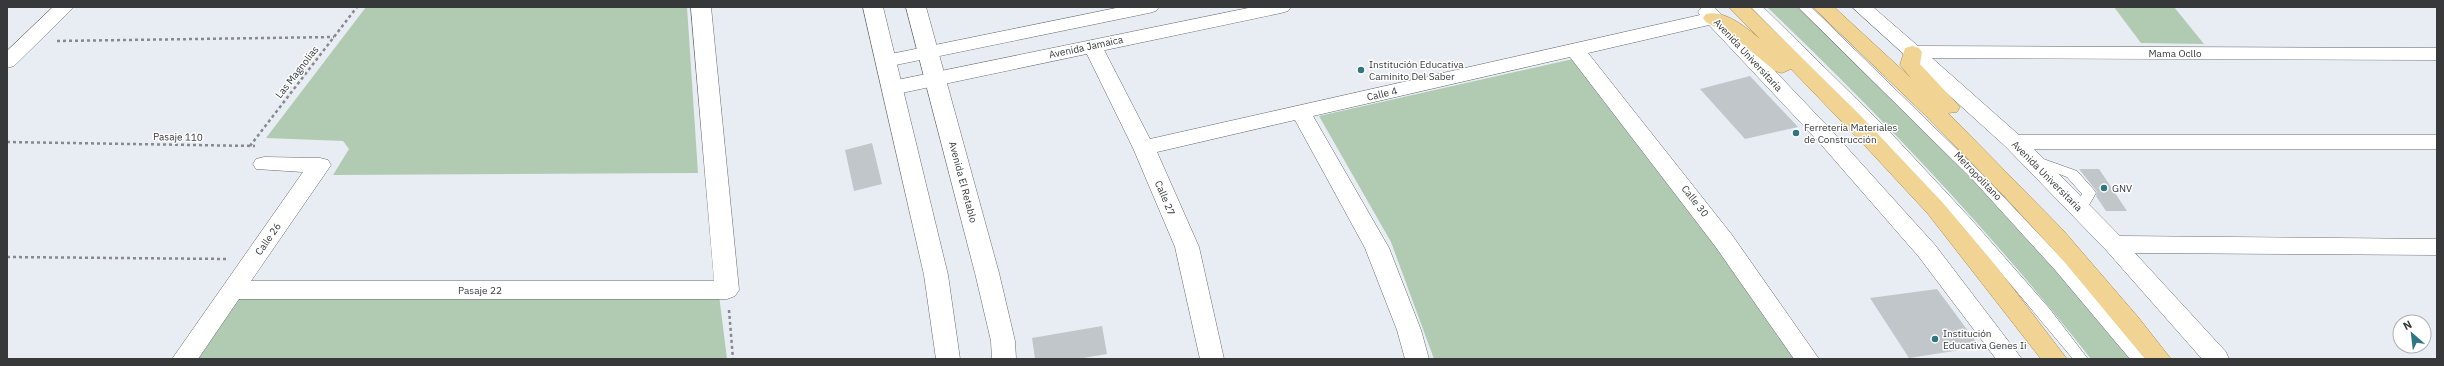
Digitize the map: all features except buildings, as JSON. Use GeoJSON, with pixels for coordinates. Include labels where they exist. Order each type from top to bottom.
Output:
{"type":"FeatureCollection","features":[{"type":"Feature","properties":{"kind":"main road"},"geometry":{"type":"LineString","coordinates":[[1739,7],[1845,112],[1918,189],[1982,265],[2056,359]]}},
{"type":"Feature","properties":{"kind":"main road"},"geometry":{"type":"LineString","coordinates":[[1823,7],[1928,105],[1985,163],[2090,276],[2159,359]]}},
{"type":"Feature","properties":{"kind":"main road"},"geometry":{"type":"LineString","coordinates":[[1708,12],[1741,34],[1809,89],[1845,112]]}},
{"type":"Feature","properties":{"kind":"main road"},"geometry":{"type":"LineString","coordinates":[[1912,52],[1910,65],[1966,124],[1985,163]]}},
{"type":"Feature","properties":{"kind":"street"},"geometry":{"type":"LineString","coordinates":[[7,62],[64,7]]}},
{"type":"Feature","properties":{"kind":"street"},"geometry":{"type":"LineString","coordinates":[[701,7],[715,176],[727,290]]}},
{"type":"Feature","properties":{"kind":"street"},"geometry":{"type":"LineString","coordinates":[[873,7],[936,275],[948,359]]}},
{"type":"Feature","properties":{"kind":"street","name":"Avenida El Retablo"},"geometry":{"type":"LineString","coordinates":[[916,7],[987,273],[1002,341],[1004,359]]}},
{"type":"Feature","properties":{"kind":"street"},"geometry":{"type":"LineString","coordinates":[[886,61],[1149,7]]}},
{"type":"Feature","properties":{"kind":"street","name":"Avenida Jamaica"},"geometry":{"type":"LineString","coordinates":[[892,88],[1281,7]]}},
{"type":"Feature","properties":{"kind":"street","name":"Avenida Universitaria"},"geometry":{"type":"LineString","coordinates":[[1862,7],[2014,142],[2114,244],[2218,359]]}},
{"type":"Feature","properties":{"kind":"street","name":"Avenida Universitaria"},"geometry":{"type":"LineString","coordinates":[[1708,12],[1861,176],[1927,251],[2010,359]]}},
{"type":"Feature","properties":{"kind":"street","name":"Calle 4"},"geometry":{"type":"LineString","coordinates":[[1144,148],[1575,50],[1708,12]]}},
{"type":"Feature","properties":{"kind":"street","name":"Calle 27"},"geometry":{"type":"LineString","coordinates":[[1093,46],[1144,148],[1187,247],[1212,359]]}},
{"type":"Feature","properties":{"kind":"street","name":"Calle 30"},"geometry":{"type":"LineString","coordinates":[[1575,50],[1704,212],[1761,289],[1807,359]]}},
{"type":"Feature","properties":{"kind":"street","name":"Mama Ocllo"},"geometry":{"type":"LineString","coordinates":[[1912,52],[2437,54]]}},
{"type":"Feature","properties":{"kind":"street"},"geometry":{"type":"LineString","coordinates":[[1301,113],[1377,248],[1409,330],[1417,359]]}},
{"type":"Feature","properties":{"kind":"street"},"geometry":{"type":"LineString","coordinates":[[2014,142],[2437,142]]}},
{"type":"Feature","properties":{"kind":"street","name":"Calle 26"},"geometry":{"type":"LineString","coordinates":[[184,359],[320,165],[261,155]]}},
{"type":"Feature","properties":{"kind":"street"},"geometry":{"type":"LineString","coordinates":[[2114,244],[2437,247]]}},
{"type":"Feature","properties":{"kind":"street","name":"Pasaje 22"},"geometry":{"type":"LineString","coordinates":[[232,290],[727,290]]}},
{"type":"Feature","properties":{"kind":"lane"},"geometry":{"type":"LineString","coordinates":[[1757,7],[1892,140],[1937,188],[2014,276],[2081,359]]}},
{"type":"Feature","properties":{"kind":"lane","name":"Metropolitano"},"geometry":{"type":"LineString","coordinates":[[1804,7],[1935,131],[2002,201],[2077,285],[2139,359]]}},
{"type":"Feature","properties":{"kind":"path","name":"Las Magnolias"},"geometry":{"type":"LineString","coordinates":[[250,146],[357,7]]}},
{"type":"Feature","properties":{"kind":"path"},"geometry":{"type":"LineString","coordinates":[[29,41],[334,36]]}},
{"type":"Feature","properties":{"kind":"path","name":"Pasaje 110"},"geometry":{"type":"LineString","coordinates":[[7,142],[250,146],[261,155]]}},
{"type":"Feature","properties":{"kind":"path"},"geometry":{"type":"LineString","coordinates":[[7,257],[254,259]]}},
{"type":"Feature","properties":{"kind":"path"},"geometry":{"type":"LineString","coordinates":[[727,290],[733,359]]}},
{"type":"Feature","properties":{"kind":"green space"},"geometry":{"type":"Polygon","coordinates":[[[366,7],[687,7],[698,173],[333,175],[349,149],[343,141],[266,138],[366,7]]]}},
{"type":"Feature","properties":{"kind":"green space"},"geometry":{"type":"Polygon","coordinates":[[[1767,7],[1797,7],[1885,90],[1970,177],[2052,266],[2130,359],[2091,359],[2054,312],[1935,177],[1852,91],[1767,7]]]}},
{"type":"Feature","properties":{"kind":"green space"},"geometry":{"type":"Polygon","coordinates":[[[2114,7],[2174,7],[2204,44],[2141,43],[2114,7]]]}},
{"type":"Feature","properties":{"kind":"green space"},"geometry":{"type":"Polygon","coordinates":[[[1573,59],[1688,206],[1795,359],[1434,359],[1391,242],[1319,116],[1573,59]]]}},
{"type":"Feature","properties":{"kind":"green space"},"geometry":{"type":"Polygon","coordinates":[[[235,295],[719,295],[727,359],[191,359],[235,295]]]}},
{"type":"Feature","properties":{"kind":"place","name":"Institución Educativa Caminito Del Saber"},"geometry":{"type":"Point","coordinates":[1361,70]}},
{"type":"Feature","properties":{"kind":"place","name":"Ferretería Materiales de Construcción"},"geometry":{"type":"Point","coordinates":[1796,133]}},
{"type":"Feature","properties":{"kind":"place","name":"GNV"},"geometry":{"type":"Point","coordinates":[2104,188]}},
{"type":"Feature","properties":{"kind":"place","name":"Institución Educativa Genes Ii"},"geometry":{"type":"Point","coordinates":[1935,339]}}]}
